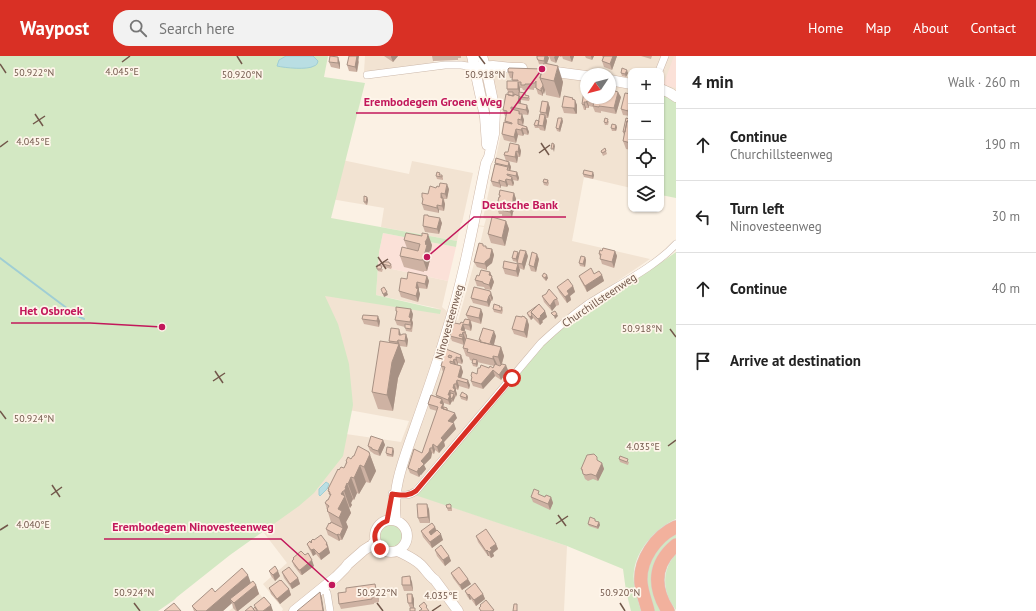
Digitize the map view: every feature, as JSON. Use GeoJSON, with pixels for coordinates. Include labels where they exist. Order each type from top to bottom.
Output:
{"type":"FeatureCollection","features":[{"type":"Feature","properties":{"kind":"highway"},"geometry":{"type":"LineString","coordinates":[[648,611],[641,585],[643,566],[653,546],[666,533],[676,527]]}},
{"type":"Feature","properties":{"kind":"highway"},"geometry":{"type":"LineString","coordinates":[[668,611],[660,595],[658,576],[662,561],[666,554],[676,545]]}},
{"type":"Feature","properties":{"kind":"main road","name":"Ninovesteenweg"},"geometry":{"type":"LineString","coordinates":[[391,521],[395,513],[394,494],[398,478],[447,333],[462,277],[486,163],[487,141],[485,118],[472,56]]}},
{"type":"Feature","properties":{"kind":"main road","name":"Ninovesteenweg"},"geometry":{"type":"LineString","coordinates":[[482,56],[488,77],[495,124],[489,157],[486,163]]}},
{"type":"Feature","properties":{"kind":"main road"},"geometry":{"type":"LineString","coordinates":[[474,67],[493,66],[532,69],[580,75]]}},
{"type":"Feature","properties":{"kind":"main road"},"geometry":{"type":"LineString","coordinates":[[474,67],[488,77],[512,68]]}},
{"type":"Feature","properties":{"kind":"main road"},"geometry":{"type":"LineString","coordinates":[[616,81],[628,83]]}},
{"type":"Feature","properties":{"kind":"main road"},"geometry":{"type":"LineString","coordinates":[[664,90],[676,97]]}},
{"type":"Feature","properties":{"kind":"main road"},"geometry":{"type":"LineString","coordinates":[[391,521],[400,523],[406,532],[406,542],[398,551],[389,553],[378,545],[375,536],[378,526],[382,523],[391,521]]}},
{"type":"Feature","properties":{"kind":"main road"},"geometry":{"type":"LineString","coordinates":[[406,542],[422,564],[434,576],[435,580],[458,611]]}},
{"type":"Feature","properties":{"kind":"main road"},"geometry":{"type":"LineString","coordinates":[[294,611],[323,588],[364,550],[372,545],[378,545]]}},
{"type":"Feature","properties":{"kind":"main road"},"geometry":{"type":"LineString","coordinates":[[398,551],[422,564]]}},
{"type":"Feature","properties":{"kind":"street"},"geometry":{"type":"LineString","coordinates":[[660,68],[665,56]]}},
{"type":"Feature","properties":{"kind":"street"},"geometry":{"type":"LineString","coordinates":[[367,75],[445,65],[474,67]]}},
{"type":"Feature","properties":{"kind":"street","name":"Churchillsteenweg"},"geometry":{"type":"LineString","coordinates":[[394,494],[408,495],[416,491],[541,343],[550,335],[574,314],[653,264],[676,244]]}},
{"type":"Feature","properties":{"kind":"street"},"geometry":{"type":"LineString","coordinates":[[323,588],[327,593],[330,611]]}},
{"type":"Feature","properties":{"kind":"shaded area"},"geometry":{"type":"Polygon","coordinates":[[[365,56],[676,56],[676,97],[664,91],[664,68],[628,68],[628,187],[584,177],[572,241],[650,259],[572,312],[548,333],[411,490],[417,495],[567,546],[564,611],[282,611],[283,609],[263,584],[287,563],[261,529],[317,489],[333,464],[339,433],[401,442],[409,421],[338,408],[323,295],[441,309],[376,295],[378,266],[448,281],[442,307],[458,321],[478,244],[480,244],[484,227],[461,223],[457,241],[381,227],[384,208],[331,199],[342,160],[409,174],[412,161],[473,173],[462,223],[484,226],[486,219],[483,218],[505,115],[457,60],[434,61],[433,64],[364,72],[365,56]]]}},
{"type":"Feature","properties":{"kind":"shaded area"},"geometry":{"type":"Polygon","coordinates":[[[674,56],[676,56],[676,88],[664,85],[674,56]]]}},
{"type":"Feature","properties":{"kind":"shaded area"},"geometry":{"type":"Polygon","coordinates":[[[383,233],[456,247],[448,281],[378,266],[383,233]]]}},
{"type":"Feature","properties":{"kind":"shaded area"},"geometry":{"type":"Polygon","coordinates":[[[255,588],[273,611],[229,611],[255,588]]]}},
{"type":"Feature","properties":{"kind":"green space"},"geometry":{"type":"Polygon","coordinates":[[[0,56],[328,56],[324,77],[365,83],[331,218],[457,241],[456,247],[383,233],[379,252],[376,295],[441,310],[440,314],[325,296],[338,324],[349,364],[353,405],[343,456],[314,493],[299,506],[230,555],[158,611],[0,611],[0,56]]]}},
{"type":"Feature","properties":{"kind":"green space"},"geometry":{"type":"Polygon","coordinates":[[[664,91],[676,97],[676,198],[664,196],[664,91]]]}},
{"type":"Feature","properties":{"kind":"green space"},"geometry":{"type":"Polygon","coordinates":[[[676,252],[676,519],[661,528],[643,547],[639,555],[634,571],[634,581],[641,611],[631,611],[623,569],[567,546],[415,495],[542,345],[590,306],[676,252]]]}},
{"type":"Feature","properties":{"kind":"green space"},"geometry":{"type":"Polygon","coordinates":[[[390,524],[399,528],[403,537],[399,546],[390,550],[381,546],[377,537],[381,528],[390,524]]]}},
{"type":"Feature","properties":{"kind":"green space"},"geometry":{"type":"Polygon","coordinates":[[[676,532],[676,541],[663,553],[664,611],[653,611],[646,582],[649,562],[660,545],[676,532]]]}},
{"type":"Feature","properties":{"kind":"green space"},"geometry":{"type":"Polygon","coordinates":[[[676,554],[676,610],[668,596],[665,582],[668,567],[676,554]]]}},
{"type":"Feature","properties":{"kind":"water"},"geometry":{"type":"Polygon","coordinates":[[[286,56],[313,56],[318,61],[316,65],[307,68],[277,66],[279,60],[286,56]]]}},
{"type":"Feature","properties":{"kind":"water"},"geometry":{"type":"Polygon","coordinates":[[[326,482],[329,484],[327,489],[320,496],[319,489],[326,482]]]}},
{"type":"Feature","properties":{"kind":"building"},"geometry":{"type":"Polygon","coordinates":[[[330,56],[338,57],[338,63],[329,62],[330,56]]]}},
{"type":"Feature","properties":{"kind":"building"},"geometry":{"type":"Polygon","coordinates":[[[349,56],[357,56],[355,67],[347,65],[349,56]]]}},
{"type":"Feature","properties":{"kind":"building"},"geometry":{"type":"Polygon","coordinates":[[[537,56],[545,56],[544,61],[538,60],[537,56]]]}},
{"type":"Feature","properties":{"kind":"building"},"geometry":{"type":"Polygon","coordinates":[[[604,56],[613,56],[610,64],[602,61],[604,56]]]}},
{"type":"Feature","properties":{"kind":"building"},"geometry":{"type":"Polygon","coordinates":[[[544,63],[558,66],[554,81],[540,78],[544,63]]]}},
{"type":"Feature","properties":{"kind":"building"},"geometry":{"type":"Polygon","coordinates":[[[509,68],[542,69],[540,78],[543,85],[541,91],[536,88],[536,81],[535,83],[525,85],[521,85],[521,82],[518,82],[518,89],[507,89],[507,81],[518,81],[512,80],[513,72],[508,72],[509,68]]]}},
{"type":"Feature","properties":{"kind":"building"},"geometry":{"type":"Polygon","coordinates":[[[622,68],[627,70],[625,74],[621,73],[622,68]]]}},
{"type":"Feature","properties":{"kind":"building"},"geometry":{"type":"Polygon","coordinates":[[[508,92],[513,92],[513,96],[508,95],[508,92]]]}},
{"type":"Feature","properties":{"kind":"building"},"geometry":{"type":"Polygon","coordinates":[[[519,92],[525,93],[525,95],[529,96],[528,98],[520,97],[519,92]]]}},
{"type":"Feature","properties":{"kind":"building"},"geometry":{"type":"Polygon","coordinates":[[[625,93],[628,94],[628,111],[621,109],[625,93]]]}},
{"type":"Feature","properties":{"kind":"building"},"geometry":{"type":"Polygon","coordinates":[[[506,94],[514,96],[514,94],[519,96],[518,103],[527,105],[526,110],[511,107],[511,109],[519,111],[519,114],[522,114],[521,120],[518,119],[518,124],[527,127],[526,129],[522,128],[521,130],[516,129],[514,137],[502,134],[504,122],[512,124],[505,121],[507,111],[503,110],[506,94]]]}},
{"type":"Feature","properties":{"kind":"building"},"geometry":{"type":"Polygon","coordinates":[[[564,96],[575,100],[575,108],[562,107],[564,96]]]}},
{"type":"Feature","properties":{"kind":"building"},"geometry":{"type":"Polygon","coordinates":[[[542,101],[548,102],[546,113],[540,112],[542,101]]]}},
{"type":"Feature","properties":{"kind":"building"},"geometry":{"type":"Polygon","coordinates":[[[594,104],[615,104],[614,108],[593,106],[594,104]]]}},
{"type":"Feature","properties":{"kind":"building"},"geometry":{"type":"Polygon","coordinates":[[[540,114],[545,115],[543,126],[538,125],[540,114]]]}},
{"type":"Feature","properties":{"kind":"building"},"geometry":{"type":"Polygon","coordinates":[[[558,118],[562,118],[559,129],[556,128],[558,118]]]}},
{"type":"Feature","properties":{"kind":"building"},"geometry":{"type":"Polygon","coordinates":[[[605,118],[608,119],[607,123],[604,122],[605,118]]]}},
{"type":"Feature","properties":{"kind":"building"},"geometry":{"type":"Polygon","coordinates":[[[626,118],[628,119],[628,121],[625,132],[623,132],[626,118]]]}},
{"type":"Feature","properties":{"kind":"building"},"geometry":{"type":"Polygon","coordinates":[[[536,120],[539,121],[538,126],[534,125],[536,120]]]}},
{"type":"Feature","properties":{"kind":"building"},"geometry":{"type":"Polygon","coordinates":[[[627,121],[628,121],[628,142],[623,141],[627,121]]]}},
{"type":"Feature","properties":{"kind":"building"},"geometry":{"type":"Polygon","coordinates":[[[612,124],[616,125],[615,129],[611,128],[612,124]]]}},
{"type":"Feature","properties":{"kind":"building"},"geometry":{"type":"Polygon","coordinates":[[[510,143],[519,145],[518,152],[516,151],[515,157],[504,155],[505,152],[508,152],[510,143]]]}},
{"type":"Feature","properties":{"kind":"building"},"geometry":{"type":"Polygon","coordinates":[[[552,143],[554,144],[553,149],[551,149],[552,143]]]}},
{"type":"Feature","properties":{"kind":"building"},"geometry":{"type":"Polygon","coordinates":[[[605,148],[606,151],[602,153],[601,151],[605,148]]]}},
{"type":"Feature","properties":{"kind":"building"},"geometry":{"type":"Polygon","coordinates":[[[496,158],[509,162],[508,166],[495,163],[496,158]]]}},
{"type":"Feature","properties":{"kind":"building"},"geometry":{"type":"Polygon","coordinates":[[[495,164],[508,167],[507,170],[517,172],[516,176],[507,174],[512,177],[511,180],[506,179],[505,182],[499,180],[499,183],[491,181],[495,164]]]}},
{"type":"Feature","properties":{"kind":"building"},"geometry":{"type":"Polygon","coordinates":[[[584,170],[593,172],[592,176],[583,174],[584,170]]]}},
{"type":"Feature","properties":{"kind":"building"},"geometry":{"type":"Polygon","coordinates":[[[437,172],[440,173],[439,175],[442,175],[442,177],[436,176],[437,172]]]}},
{"type":"Feature","properties":{"kind":"building"},"geometry":{"type":"Polygon","coordinates":[[[544,179],[548,180],[547,183],[543,182],[544,179]]]}},
{"type":"Feature","properties":{"kind":"building"},"geometry":{"type":"Polygon","coordinates":[[[440,183],[447,184],[445,194],[441,193],[441,198],[443,198],[442,206],[437,205],[437,208],[422,204],[422,193],[428,194],[430,186],[436,188],[437,186],[439,187],[440,183]]]}},
{"type":"Feature","properties":{"kind":"building"},"geometry":{"type":"Polygon","coordinates":[[[500,190],[514,193],[510,212],[497,208],[499,204],[498,201],[500,197],[500,190]]]}},
{"type":"Feature","properties":{"kind":"building"},"geometry":{"type":"Polygon","coordinates":[[[364,196],[367,197],[366,202],[364,202],[364,196]]]}},
{"type":"Feature","properties":{"kind":"building"},"geometry":{"type":"Polygon","coordinates":[[[424,215],[440,218],[437,229],[423,226],[424,215]]]}},
{"type":"Feature","properties":{"kind":"building"},"geometry":{"type":"Polygon","coordinates":[[[492,217],[506,221],[502,238],[488,234],[492,217]]]}},
{"type":"Feature","properties":{"kind":"building"},"geometry":{"type":"Polygon","coordinates":[[[406,233],[422,236],[422,233],[428,234],[425,242],[427,245],[423,260],[400,256],[402,247],[418,251],[420,244],[404,240],[406,233]]]}},
{"type":"Feature","properties":{"kind":"building"},"geometry":{"type":"Polygon","coordinates":[[[479,243],[486,246],[486,248],[492,249],[490,258],[485,262],[485,264],[474,262],[479,243]]]}},
{"type":"Feature","properties":{"kind":"building"},"geometry":{"type":"Polygon","coordinates":[[[603,248],[615,251],[612,262],[600,259],[600,250],[602,251],[603,248]]]}},
{"type":"Feature","properties":{"kind":"building"},"geometry":{"type":"Polygon","coordinates":[[[520,250],[526,251],[522,264],[517,263],[520,250]]]}},
{"type":"Feature","properties":{"kind":"building"},"geometry":{"type":"Polygon","coordinates":[[[514,251],[518,252],[516,259],[512,258],[514,251]]]}},
{"type":"Feature","properties":{"kind":"building"},"geometry":{"type":"Polygon","coordinates":[[[532,252],[537,254],[534,267],[529,265],[532,252]]]}},
{"type":"Feature","properties":{"kind":"building"},"geometry":{"type":"Polygon","coordinates":[[[581,256],[585,257],[583,264],[579,263],[581,256]]]}},
{"type":"Feature","properties":{"kind":"building"},"geometry":{"type":"Polygon","coordinates":[[[504,261],[518,264],[516,271],[503,268],[504,261]]]}},
{"type":"Feature","properties":{"kind":"building"},"geometry":{"type":"Polygon","coordinates":[[[383,262],[389,262],[391,264],[390,266],[383,264],[383,262]]]}},
{"type":"Feature","properties":{"kind":"building"},"geometry":{"type":"Polygon","coordinates":[[[377,265],[382,266],[381,269],[377,269],[377,265]]]}},
{"type":"Feature","properties":{"kind":"building"},"geometry":{"type":"Polygon","coordinates":[[[591,268],[594,274],[599,271],[602,275],[585,286],[579,276],[591,268]]]}},
{"type":"Feature","properties":{"kind":"building"},"geometry":{"type":"Polygon","coordinates":[[[481,270],[490,272],[489,275],[492,276],[489,285],[475,280],[477,275],[479,276],[481,270]]]}},
{"type":"Feature","properties":{"kind":"building"},"geometry":{"type":"Polygon","coordinates":[[[408,272],[427,276],[425,284],[417,282],[416,288],[418,289],[416,296],[399,291],[401,278],[407,279],[408,272]]]}},
{"type":"Feature","properties":{"kind":"building"},"geometry":{"type":"Polygon","coordinates":[[[544,273],[547,275],[545,278],[542,276],[544,273]]]}},
{"type":"Feature","properties":{"kind":"building"},"geometry":{"type":"Polygon","coordinates":[[[568,279],[573,286],[567,291],[569,294],[565,297],[557,287],[568,279]]]}},
{"type":"Feature","properties":{"kind":"building"},"geometry":{"type":"Polygon","coordinates":[[[384,287],[387,292],[383,294],[381,289],[384,287]]]}},
{"type":"Feature","properties":{"kind":"building"},"geometry":{"type":"Polygon","coordinates":[[[474,287],[490,291],[491,293],[487,302],[471,298],[474,287]]]}},
{"type":"Feature","properties":{"kind":"building"},"geometry":{"type":"Polygon","coordinates":[[[549,289],[557,298],[550,306],[542,296],[546,294],[549,289]]]}},
{"type":"Feature","properties":{"kind":"building"},"geometry":{"type":"Polygon","coordinates":[[[494,304],[502,307],[501,311],[493,309],[494,304]]]}},
{"type":"Feature","properties":{"kind":"building"},"geometry":{"type":"Polygon","coordinates":[[[539,304],[545,311],[538,319],[531,312],[539,304]]]}},
{"type":"Feature","properties":{"kind":"building"},"geometry":{"type":"Polygon","coordinates":[[[538,305],[531,312],[532,315],[530,317],[527,313],[538,305]]]}},
{"type":"Feature","properties":{"kind":"building"},"geometry":{"type":"Polygon","coordinates":[[[470,306],[481,309],[479,318],[466,315],[470,306]]]}},
{"type":"Feature","properties":{"kind":"building"},"geometry":{"type":"Polygon","coordinates":[[[396,307],[411,309],[409,317],[411,318],[410,322],[395,320],[397,311],[396,307]]]}},
{"type":"Feature","properties":{"kind":"building"},"geometry":{"type":"Polygon","coordinates":[[[555,311],[557,314],[554,316],[551,313],[555,311]]]}},
{"type":"Feature","properties":{"kind":"building"},"geometry":{"type":"Polygon","coordinates":[[[363,315],[378,316],[377,321],[362,319],[363,315]]]}},
{"type":"Feature","properties":{"kind":"building"},"geometry":{"type":"Polygon","coordinates":[[[516,316],[522,316],[527,319],[524,332],[512,329],[516,316]]]}},
{"type":"Feature","properties":{"kind":"building"},"geometry":{"type":"Polygon","coordinates":[[[465,319],[470,320],[469,325],[463,324],[461,330],[465,331],[465,333],[463,332],[462,335],[460,334],[459,336],[463,337],[462,339],[450,336],[454,323],[463,323],[465,319]]]}},
{"type":"Feature","properties":{"kind":"building"},"geometry":{"type":"Polygon","coordinates":[[[405,324],[411,325],[411,329],[405,328],[405,324]]]}},
{"type":"Feature","properties":{"kind":"building"},"geometry":{"type":"Polygon","coordinates":[[[391,328],[399,329],[399,335],[406,334],[405,341],[389,341],[391,328]]]}},
{"type":"Feature","properties":{"kind":"building"},"geometry":{"type":"Polygon","coordinates":[[[483,328],[494,331],[490,343],[493,345],[480,342],[481,340],[479,340],[483,328]]]}},
{"type":"Feature","properties":{"kind":"building"},"geometry":{"type":"Polygon","coordinates":[[[466,338],[501,347],[498,357],[493,356],[493,359],[467,352],[468,349],[463,348],[466,338]]]}},
{"type":"Feature","properties":{"kind":"building"},"geometry":{"type":"Polygon","coordinates":[[[380,341],[399,344],[392,362],[387,395],[372,392],[380,341]]]}},
{"type":"Feature","properties":{"kind":"building"},"geometry":{"type":"Polygon","coordinates":[[[446,349],[461,355],[460,358],[456,357],[456,360],[454,359],[453,362],[450,361],[450,363],[461,366],[458,377],[468,380],[467,383],[457,380],[453,388],[455,389],[454,392],[450,390],[448,400],[436,395],[445,367],[441,366],[446,349]]]}},
{"type":"Feature","properties":{"kind":"building"},"geometry":{"type":"Polygon","coordinates":[[[473,359],[477,360],[476,364],[472,363],[473,359]]]}},
{"type":"Feature","properties":{"kind":"building"},"geometry":{"type":"Polygon","coordinates":[[[495,364],[500,366],[502,364],[506,365],[499,375],[493,370],[481,384],[471,381],[472,372],[477,374],[478,368],[480,368],[481,365],[489,368],[490,366],[493,368],[495,364]]]}},
{"type":"Feature","properties":{"kind":"building"},"geometry":{"type":"Polygon","coordinates":[[[462,392],[467,395],[466,398],[460,396],[462,392]]]}},
{"type":"Feature","properties":{"kind":"building"},"geometry":{"type":"Polygon","coordinates":[[[451,393],[454,394],[452,399],[450,395],[451,393]]]}},
{"type":"Feature","properties":{"kind":"building"},"geometry":{"type":"Polygon","coordinates":[[[431,395],[442,399],[440,403],[443,404],[441,408],[455,413],[448,421],[454,423],[441,438],[443,440],[437,447],[433,444],[432,448],[430,448],[429,452],[421,461],[424,464],[417,472],[408,468],[414,449],[422,453],[438,407],[428,404],[431,395]]]}},
{"type":"Feature","properties":{"kind":"building"},"geometry":{"type":"Polygon","coordinates":[[[371,436],[383,440],[378,451],[368,446],[371,436]]]}},
{"type":"Feature","properties":{"kind":"building"},"geometry":{"type":"Polygon","coordinates":[[[358,446],[370,454],[364,467],[360,465],[354,478],[351,477],[346,488],[341,494],[345,496],[338,509],[342,511],[339,518],[327,511],[329,506],[325,503],[331,494],[329,494],[330,492],[328,489],[338,469],[339,470],[341,467],[344,468],[348,457],[351,459],[354,456],[358,446]]]}},
{"type":"Feature","properties":{"kind":"building"},"geometry":{"type":"Polygon","coordinates":[[[387,447],[393,448],[392,455],[386,453],[387,447]]]}},
{"type":"Feature","properties":{"kind":"building"},"geometry":{"type":"Polygon","coordinates":[[[594,454],[597,457],[597,460],[602,463],[596,476],[591,474],[583,474],[581,469],[587,455],[594,454]]]}},
{"type":"Feature","properties":{"kind":"building"},"geometry":{"type":"Polygon","coordinates":[[[620,456],[628,459],[627,462],[619,459],[620,456]]]}},
{"type":"Feature","properties":{"kind":"building"},"geometry":{"type":"Polygon","coordinates":[[[534,489],[539,491],[538,494],[545,497],[546,495],[551,497],[548,504],[531,497],[534,489]]]}},
{"type":"Feature","properties":{"kind":"building"},"geometry":{"type":"Polygon","coordinates":[[[417,504],[427,504],[428,517],[418,518],[417,504]]]}},
{"type":"Feature","properties":{"kind":"building"},"geometry":{"type":"Polygon","coordinates":[[[450,504],[451,508],[447,508],[446,505],[450,504]]]}},
{"type":"Feature","properties":{"kind":"building"},"geometry":{"type":"Polygon","coordinates":[[[590,517],[599,522],[597,527],[588,524],[590,517]]]}},
{"type":"Feature","properties":{"kind":"building"},"geometry":{"type":"Polygon","coordinates":[[[331,522],[343,528],[340,535],[326,529],[331,522]]]}},
{"type":"Feature","properties":{"kind":"building"},"geometry":{"type":"Polygon","coordinates":[[[432,523],[435,527],[429,532],[431,535],[437,530],[441,534],[430,542],[421,531],[432,523]]]}},
{"type":"Feature","properties":{"kind":"building"},"geometry":{"type":"Polygon","coordinates":[[[486,529],[496,544],[490,548],[492,550],[489,552],[487,550],[486,551],[476,536],[486,529]]]}},
{"type":"Feature","properties":{"kind":"building"},"geometry":{"type":"Polygon","coordinates":[[[321,535],[328,547],[319,554],[314,549],[311,550],[307,544],[310,541],[311,543],[313,539],[314,540],[321,535]]]}},
{"type":"Feature","properties":{"kind":"building"},"geometry":{"type":"Polygon","coordinates":[[[441,545],[449,556],[443,560],[435,550],[441,545]]]}},
{"type":"Feature","properties":{"kind":"building"},"geometry":{"type":"Polygon","coordinates":[[[301,551],[305,555],[308,553],[312,560],[299,570],[292,561],[294,559],[293,558],[301,551]]]}},
{"type":"Feature","properties":{"kind":"building"},"geometry":{"type":"Polygon","coordinates":[[[275,566],[278,571],[273,575],[269,571],[275,566]]]}},
{"type":"Feature","properties":{"kind":"building"},"geometry":{"type":"Polygon","coordinates":[[[289,567],[298,578],[290,584],[282,572],[289,567]]]}},
{"type":"Feature","properties":{"kind":"building"},"geometry":{"type":"Polygon","coordinates":[[[459,567],[468,579],[460,585],[451,573],[459,567]]]}},
{"type":"Feature","properties":{"kind":"building"},"geometry":{"type":"Polygon","coordinates":[[[242,568],[248,575],[206,611],[197,611],[192,606],[212,588],[215,592],[242,568]]]}},
{"type":"Feature","properties":{"kind":"building"},"geometry":{"type":"Polygon","coordinates":[[[410,576],[411,585],[402,585],[402,577],[410,576]]]}},
{"type":"Feature","properties":{"kind":"building"},"geometry":{"type":"Polygon","coordinates":[[[280,580],[289,589],[277,599],[269,588],[280,580]]]}},
{"type":"Feature","properties":{"kind":"building"},"geometry":{"type":"Polygon","coordinates":[[[253,581],[256,585],[234,603],[230,599],[253,581]]]}},
{"type":"Feature","properties":{"kind":"building"},"geometry":{"type":"Polygon","coordinates":[[[475,583],[483,594],[474,600],[465,591],[475,583]]]}},
{"type":"Feature","properties":{"kind":"building"},"geometry":{"type":"Polygon","coordinates":[[[375,584],[377,596],[372,597],[372,599],[339,604],[338,593],[346,592],[346,588],[375,584]]]}},
{"type":"Feature","properties":{"kind":"building"},"geometry":{"type":"Polygon","coordinates":[[[320,592],[323,611],[297,611],[320,592]]]}},
{"type":"Feature","properties":{"kind":"building"},"geometry":{"type":"Polygon","coordinates":[[[407,594],[412,594],[412,603],[408,603],[407,594]]]}},
{"type":"Feature","properties":{"kind":"building"},"geometry":{"type":"Polygon","coordinates":[[[264,597],[271,605],[263,611],[258,611],[254,605],[264,597]]]}},
{"type":"Feature","properties":{"kind":"building"},"geometry":{"type":"Polygon","coordinates":[[[486,600],[494,610],[481,611],[479,608],[481,606],[480,605],[486,600]]]}},
{"type":"Feature","properties":{"kind":"building"},"geometry":{"type":"Polygon","coordinates":[[[424,602],[429,611],[419,611],[422,609],[419,606],[424,602]]]}},
{"type":"Feature","properties":{"kind":"building"},"geometry":{"type":"Polygon","coordinates":[[[174,603],[181,611],[164,611],[174,603]]]}},
{"type":"Feature","properties":{"kind":"building"},"geometry":{"type":"Polygon","coordinates":[[[514,604],[517,604],[517,611],[513,611],[514,604]]]}},
{"type":"Feature","properties":{"kind":"building"},"geometry":{"type":"Polygon","coordinates":[[[251,606],[255,611],[245,611],[251,606]]]}},
{"type":"Feature","properties":{"kind":"building"},"geometry":{"type":"Polygon","coordinates":[[[410,608],[415,608],[415,611],[410,611],[410,608]]]}},
{"type":"Feature","properties":{"kind":"waterway"},"geometry":{"type":"LineString","coordinates":[[0,258],[76,315],[84,319]]}},
{"type":"Feature","properties":{"kind":"place","name":"Erembodegem Groene Weg"},"geometry":{"type":"Point","coordinates":[542,69]}},
{"type":"Feature","properties":{"kind":"place","name":"Deutsche Bank"},"geometry":{"type":"Point","coordinates":[427,257]}},
{"type":"Feature","properties":{"kind":"place","name":"Het Osbroek"},"geometry":{"type":"Point","coordinates":[162,327]}},
{"type":"Feature","properties":{"kind":"place","name":"Erembodegem Ninovesteenweg"},"geometry":{"type":"Point","coordinates":[332,585]}},
{"type":"Feature","properties":{"kind":"route"},"geometry":{"type":"LineString","coordinates":[[380,549],[375,541],[376,531],[378,526],[387,521],[392,494],[408,495],[416,491],[512,378]]}}]}
